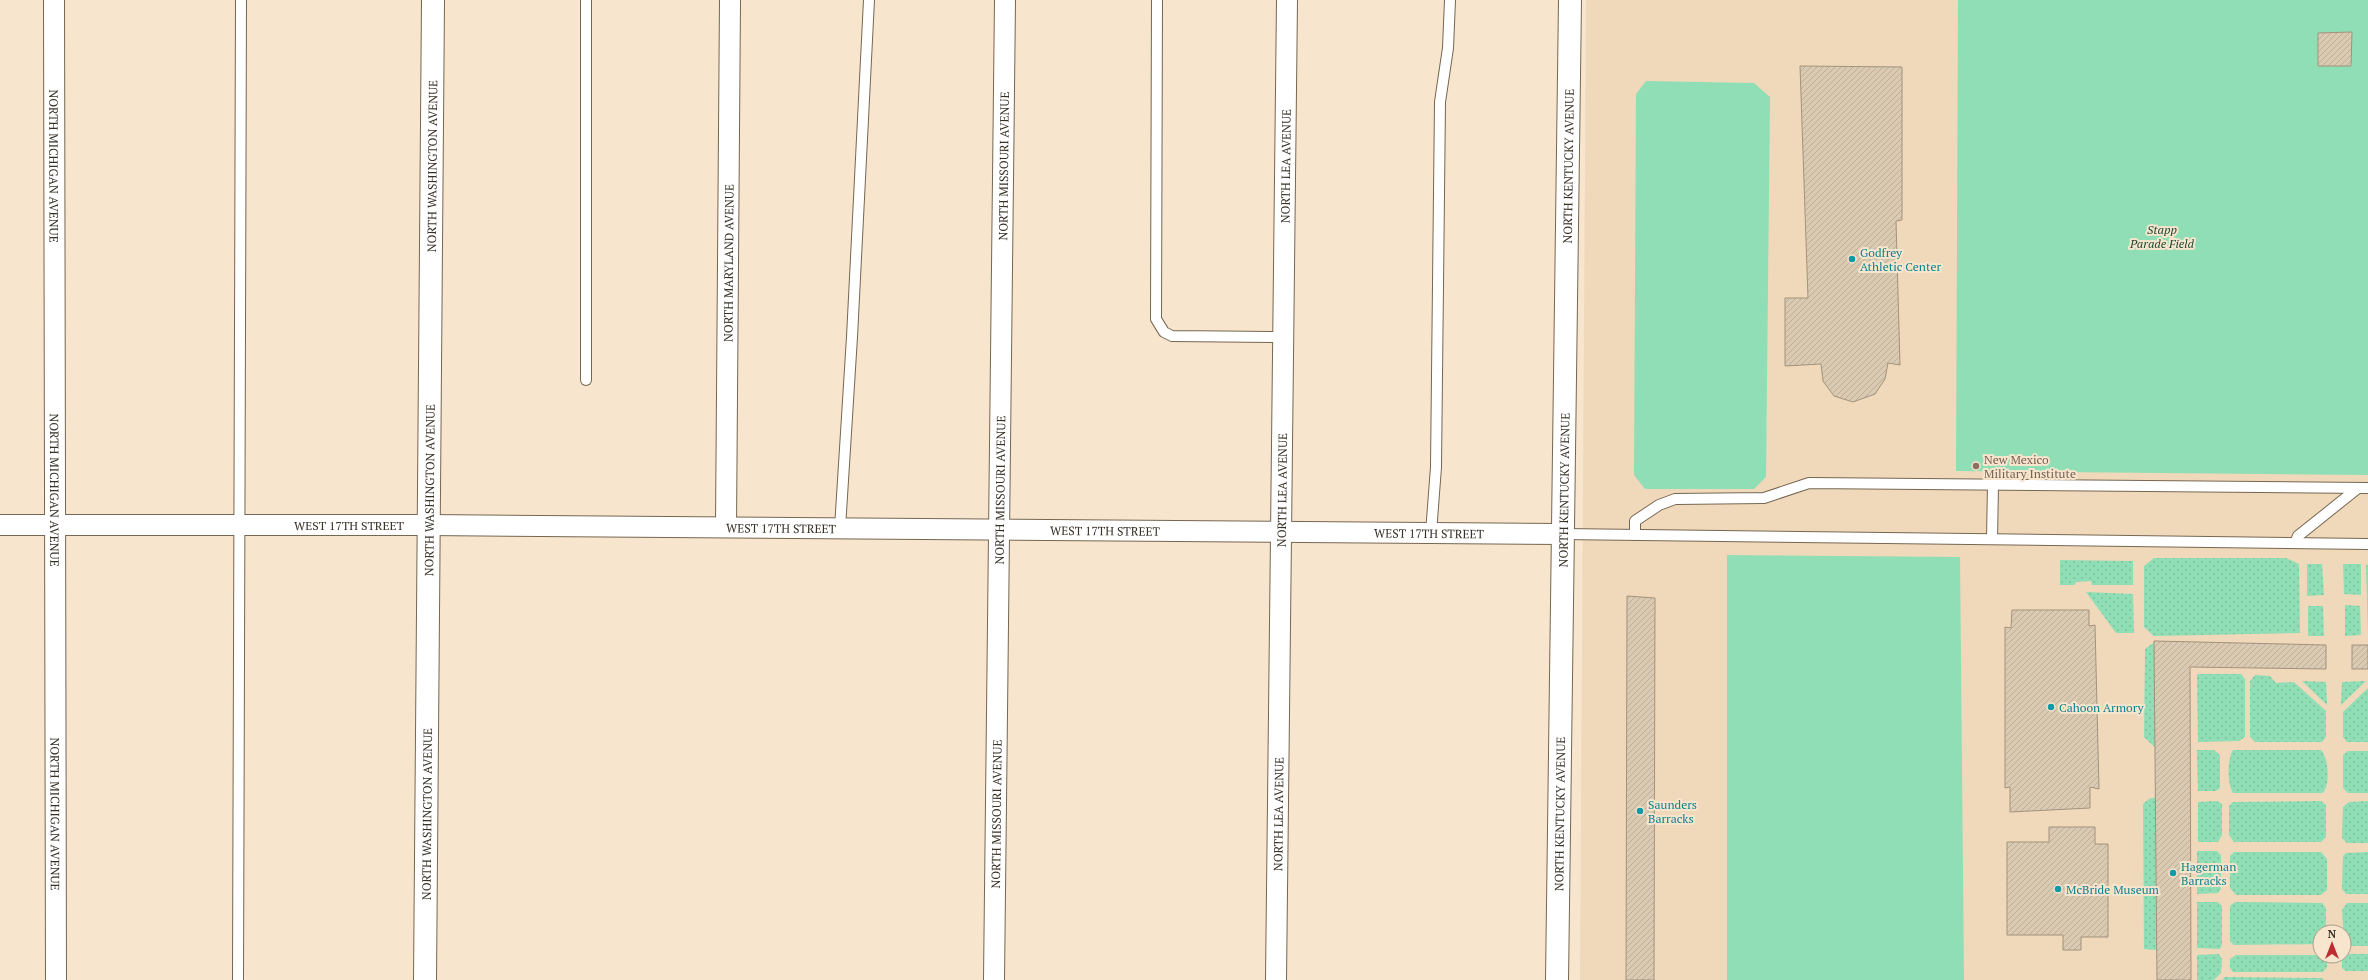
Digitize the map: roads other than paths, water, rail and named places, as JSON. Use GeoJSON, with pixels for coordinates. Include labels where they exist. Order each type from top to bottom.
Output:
{"type":"FeatureCollection","features":[{"type":"Feature","properties":{"kind":"street","name":"NORTH MICHIGAN AVENUE"},"geometry":{"type":"LineString","coordinates":[[54,0],[56,980]]}},
{"type":"Feature","properties":{"kind":"street","name":"NORTH WASHINGTON AVENUE"},"geometry":{"type":"LineString","coordinates":[[425,980],[433,0]]}},
{"type":"Feature","properties":{"kind":"street","name":"NORTH MARYLAND AVENUE"},"geometry":{"type":"LineString","coordinates":[[726,527],[730,0]]}},
{"type":"Feature","properties":{"kind":"street","name":"NORTH MISSOURI AVENUE"},"geometry":{"type":"LineString","coordinates":[[994,980],[1005,0]]}},
{"type":"Feature","properties":{"kind":"street","name":"NORTH LEA AVENUE"},"geometry":{"type":"LineString","coordinates":[[1276,980],[1287,0]]}},
{"type":"Feature","properties":{"kind":"street","name":"NORTH KENTUCKY AVENUE"},"geometry":{"type":"LineString","coordinates":[[1557,980],[1570,0]]}},
{"type":"Feature","properties":{"kind":"street","name":"WEST 17TH STREET"},"geometry":{"type":"LineString","coordinates":[[0,525],[428,525],[1562,534]]}},
{"type":"Feature","properties":{"kind":"lane"},"geometry":{"type":"LineString","coordinates":[[238,980],[238,525],[241,0]]}},
{"type":"Feature","properties":{"kind":"lane"},"geometry":{"type":"LineString","coordinates":[[586,0],[586,380]]}},
{"type":"Feature","properties":{"kind":"lane"},"geometry":{"type":"LineString","coordinates":[[840,528],[852,337],[869,0]]}},
{"type":"Feature","properties":{"kind":"lane"},"geometry":{"type":"LineString","coordinates":[[1157,0],[1156,319],[1164,332],[1172,336],[1283,337]]}},
{"type":"Feature","properties":{"kind":"lane"},"geometry":{"type":"LineString","coordinates":[[1431,533],[1436,467],[1440,102],[1448,48],[1450,0]]}},
{"type":"Feature","properties":{"kind":"lane"},"geometry":{"type":"LineString","coordinates":[[1635,535],[1636,521],[1659,505],[1675,499],[1764,498],[1809,483],[2363,488]]}},
{"type":"Feature","properties":{"kind":"lane"},"geometry":{"type":"LineString","coordinates":[[1992,539],[1993,485]]}},
{"type":"Feature","properties":{"kind":"lane"},"geometry":{"type":"LineString","coordinates":[[2295,543],[2298,536],[2363,488]]}},
{"type":"Feature","properties":{"kind":"lane"},"geometry":{"type":"LineString","coordinates":[[1562,534],[2368,544]]}},
{"type":"Feature","properties":{"kind":"place","name":"Godfrey Athletic Center"},"geometry":{"type":"Point","coordinates":[1852,259]}},
{"type":"Feature","properties":{"kind":"place","name":"New Mexico Military Institute"},"geometry":{"type":"Point","coordinates":[1976,466]}},
{"type":"Feature","properties":{"kind":"place","name":"Cahoon Armory"},"geometry":{"type":"Point","coordinates":[2051,707]}},
{"type":"Feature","properties":{"kind":"place","name":"Saunders Barracks"},"geometry":{"type":"Point","coordinates":[1640,811]}},
{"type":"Feature","properties":{"kind":"place","name":"Hagerman Barracks"},"geometry":{"type":"Point","coordinates":[2173,873]}},
{"type":"Feature","properties":{"kind":"place","name":"McBride Museum"},"geometry":{"type":"Point","coordinates":[2058,889]}},
{"type":"Feature","properties":{"kind":"park label","name":"Stapp Parade Field"},"geometry":{"type":"Point","coordinates":[2162,236]}}]}
